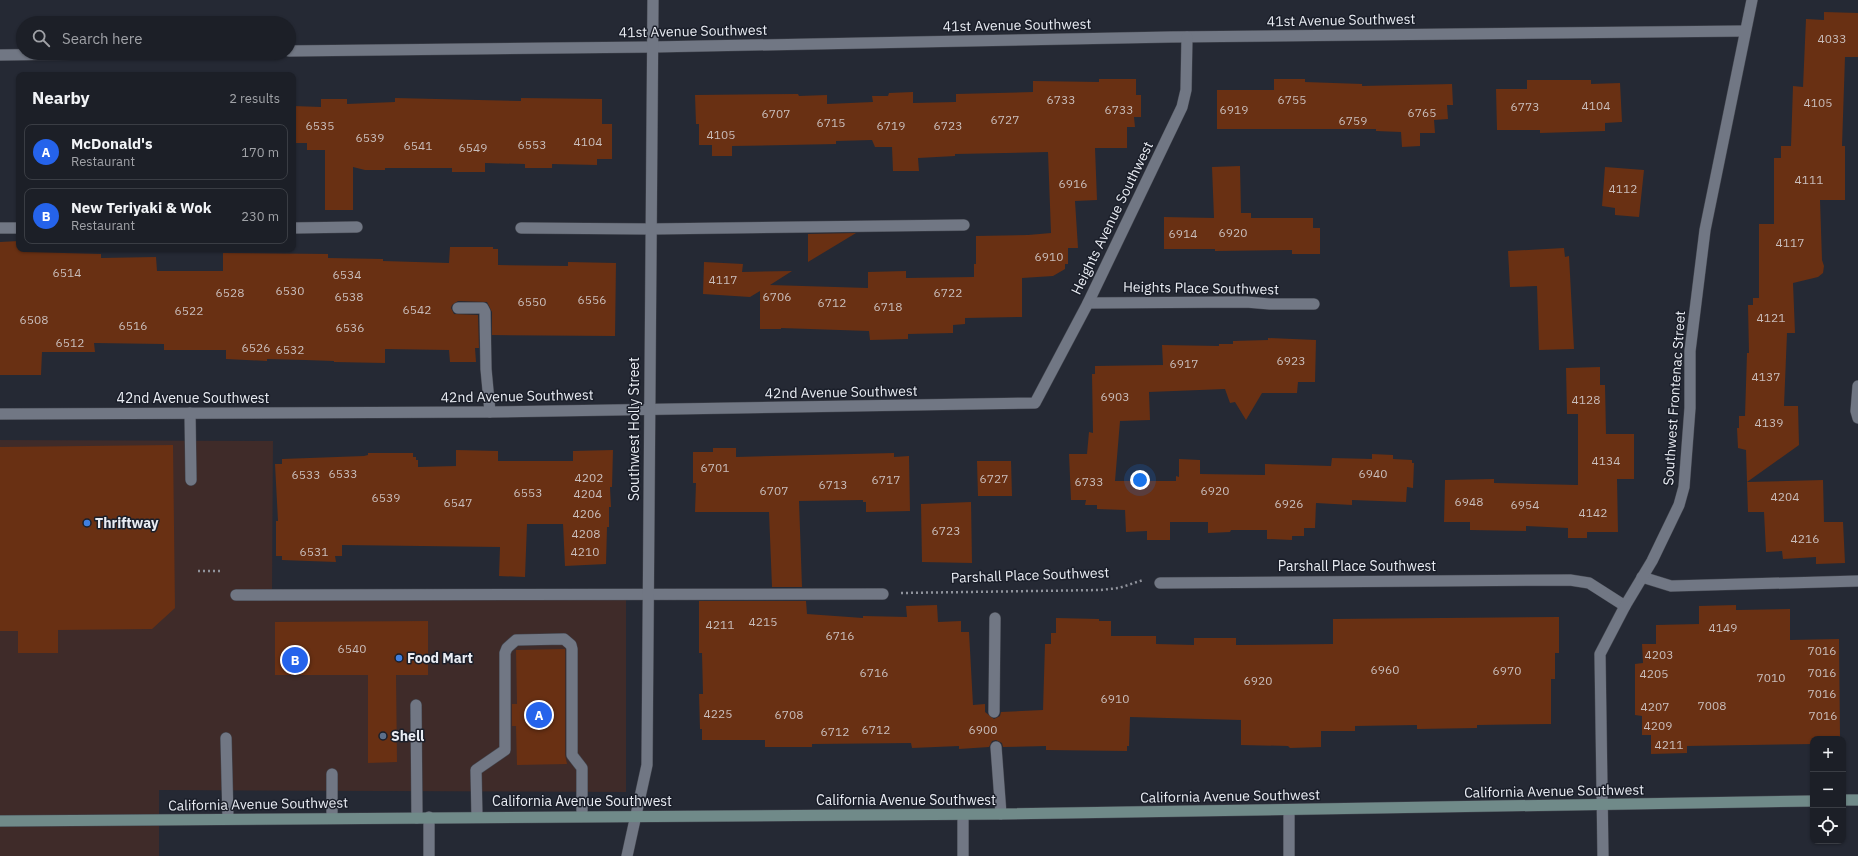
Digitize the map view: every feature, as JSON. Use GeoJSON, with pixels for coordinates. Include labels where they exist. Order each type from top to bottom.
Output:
{"type":"FeatureCollection","features":[{"type":"Feature","properties":{"kind":"main road"},"geometry":{"type":"LineString","coordinates":[[1846,800],[1858,800]]}},
{"type":"Feature","properties":{"kind":"main road","name":"California Avenue Southwest"},"geometry":{"type":"LineString","coordinates":[[0,821],[582,816],[963,815],[1810,801]]}},
{"type":"Feature","properties":{"kind":"street","name":"Southwest Holly Street"},"geometry":{"type":"LineString","coordinates":[[627,856],[647,765],[653,0]]}},
{"type":"Feature","properties":{"kind":"street","name":"Southwest Frontenac Street"},"geometry":{"type":"LineString","coordinates":[[1602,856],[1600,654],[1679,505],[1684,487],[1690,408],[1690,351],[1706,230],[1752,0]]}},
{"type":"Feature","properties":{"kind":"street","name":"41st Avenue Southwest"},"geometry":{"type":"LineString","coordinates":[[296,51],[653,47],[1187,36],[1745,31]]}},
{"type":"Feature","properties":{"kind":"street","name":"Heights Avenue Southwest"},"geometry":{"type":"LineString","coordinates":[[1035,403],[1088,302],[1182,107],[1186,90],[1187,36]]}},
{"type":"Feature","properties":{"kind":"street"},"geometry":{"type":"LineString","coordinates":[[0,55],[16,55]]}},
{"type":"Feature","properties":{"kind":"street"},"geometry":{"type":"LineString","coordinates":[[521,228],[651,229],[964,225]]}},
{"type":"Feature","properties":{"kind":"street"},"geometry":{"type":"LineString","coordinates":[[296,228],[357,227]]}},
{"type":"Feature","properties":{"kind":"street"},"geometry":{"type":"LineString","coordinates":[[0,228],[16,228]]}},
{"type":"Feature","properties":{"kind":"street","name":"Heights Place Southwest"},"geometry":{"type":"LineString","coordinates":[[1088,302],[1246,302],[1270,304],[1314,304]]}},
{"type":"Feature","properties":{"kind":"street"},"geometry":{"type":"LineString","coordinates":[[458,308],[483,308],[485,312],[486,369],[490,412]]}},
{"type":"Feature","properties":{"kind":"street"},"geometry":{"type":"LineString","coordinates":[[1858,386],[1856,411],[1858,418]]}},
{"type":"Feature","properties":{"kind":"street","name":"42nd Avenue Southwest"},"geometry":{"type":"LineString","coordinates":[[0,414],[490,412],[1035,403]]}},
{"type":"Feature","properties":{"kind":"street"},"geometry":{"type":"LineString","coordinates":[[190,413],[191,480]]}},
{"type":"Feature","properties":{"kind":"street"},"geometry":{"type":"LineString","coordinates":[[1642,577],[1671,586],[1858,581]]}},
{"type":"Feature","properties":{"kind":"street","name":"Parshall Place Southwest"},"geometry":{"type":"LineString","coordinates":[[1160,583],[1570,580],[1589,583],[1625,606]]}},
{"type":"Feature","properties":{"kind":"street"},"geometry":{"type":"LineString","coordinates":[[236,595],[883,594]]}},
{"type":"Feature","properties":{"kind":"street"},"geometry":{"type":"LineString","coordinates":[[994,712],[995,618]]}},
{"type":"Feature","properties":{"kind":"street"},"geometry":{"type":"LineString","coordinates":[[477,817],[476,770],[505,750],[505,653],[507,648],[516,640],[564,639],[571,645],[572,649],[572,755],[582,768],[582,816]]}},
{"type":"Feature","properties":{"kind":"street"},"geometry":{"type":"LineString","coordinates":[[416,705],[417,818]]}},
{"type":"Feature","properties":{"kind":"street"},"geometry":{"type":"LineString","coordinates":[[226,738],[228,819]]}},
{"type":"Feature","properties":{"kind":"street"},"geometry":{"type":"LineString","coordinates":[[996,747],[1002,814]]}},
{"type":"Feature","properties":{"kind":"street"},"geometry":{"type":"LineString","coordinates":[[332,774],[332,818]]}},
{"type":"Feature","properties":{"kind":"street"},"geometry":{"type":"LineString","coordinates":[[1289,810],[1289,856]]}},
{"type":"Feature","properties":{"kind":"street"},"geometry":{"type":"LineString","coordinates":[[963,815],[963,856]]}},
{"type":"Feature","properties":{"kind":"street"},"geometry":{"type":"LineString","coordinates":[[429,817],[429,856]]}},
{"type":"Feature","properties":{"kind":"path"},"geometry":{"type":"LineString","coordinates":[[198,571],[220,571]]}},
{"type":"Feature","properties":{"kind":"path","name":"Parshall Place Southwest"},"geometry":{"type":"LineString","coordinates":[[883,594],[1100,590],[1119,588],[1144,580]]}},
{"type":"Feature","properties":{"kind":"shaded area"},"geometry":{"type":"Polygon","coordinates":[[[0,440],[273,441],[272,595],[626,593],[626,792],[159,790],[159,856],[0,856],[0,440]]]}},
{"type":"Feature","properties":{"kind":"building"},"geometry":{"type":"Polygon","coordinates":[[[1824,12],[1858,13],[1858,57],[1845,57],[1842,146],[1845,146],[1845,200],[1820,200],[1822,260],[1824,266],[1823,273],[1818,277],[1793,283],[1795,333],[1787,333],[1784,406],[1798,406],[1799,445],[1747,482],[1746,450],[1738,448],[1737,428],[1739,428],[1739,416],[1745,416],[1747,353],[1749,353],[1748,305],[1753,305],[1753,298],[1759,298],[1759,224],[1774,224],[1774,158],[1781,158],[1781,146],[1791,146],[1793,86],[1803,87],[1806,19],[1824,20],[1824,12]]]}},
{"type":"Feature","properties":{"kind":"building"},"geometry":{"type":"Polygon","coordinates":[[[1099,79],[1136,79],[1136,95],[1141,95],[1141,117],[1134,117],[1135,127],[1127,127],[1127,148],[1095,148],[1097,200],[1075,201],[1078,248],[1068,248],[1068,264],[1065,264],[1065,269],[1053,276],[1022,278],[1022,317],[965,318],[965,324],[953,325],[953,333],[908,334],[908,339],[870,340],[869,331],[781,328],[760,329],[760,291],[750,297],[703,294],[704,262],[743,264],[742,272],[792,271],[770,285],[868,288],[868,272],[906,271],[906,278],[974,277],[974,264],[976,264],[976,236],[1051,233],[1048,152],[955,154],[955,156],[918,158],[919,171],[893,171],[892,147],[875,147],[872,140],[836,141],[836,144],[732,146],[732,156],[712,156],[712,145],[699,145],[699,124],[696,124],[695,95],[827,95],[827,104],[873,102],[872,96],[888,96],[889,93],[913,92],[913,103],[956,102],[956,94],[1033,92],[1033,81],[1099,82],[1099,79]]]}},
{"type":"Feature","properties":{"kind":"building"},"geometry":{"type":"Polygon","coordinates":[[[1274,79],[1305,79],[1305,82],[1362,84],[1362,86],[1452,84],[1453,105],[1447,105],[1448,119],[1434,120],[1435,133],[1420,133],[1420,146],[1402,147],[1401,132],[1376,131],[1376,129],[1217,129],[1217,90],[1274,90],[1274,79]]]}},
{"type":"Feature","properties":{"kind":"building"},"geometry":{"type":"Polygon","coordinates":[[[1527,80],[1591,80],[1591,84],[1620,83],[1622,122],[1605,123],[1605,131],[1540,133],[1540,130],[1497,130],[1496,89],[1527,89],[1527,80]]]}},
{"type":"Feature","properties":{"kind":"building"},"geometry":{"type":"Polygon","coordinates":[[[395,98],[521,101],[521,98],[602,99],[602,124],[612,124],[612,159],[597,159],[597,165],[552,164],[552,168],[525,168],[525,164],[485,163],[485,172],[452,172],[452,168],[385,168],[385,170],[365,170],[353,167],[353,210],[325,210],[325,150],[307,150],[307,143],[296,143],[296,106],[321,107],[321,99],[347,99],[347,104],[395,102],[395,98]]]}},
{"type":"Feature","properties":{"kind":"building"},"geometry":{"type":"Polygon","coordinates":[[[1240,166],[1241,213],[1251,213],[1251,218],[1313,218],[1313,228],[1320,228],[1320,254],[1292,254],[1292,250],[1215,251],[1215,249],[1164,249],[1164,217],[1214,218],[1212,167],[1240,166]]]}},
{"type":"Feature","properties":{"kind":"building"},"geometry":{"type":"Polygon","coordinates":[[[1605,167],[1644,170],[1639,217],[1615,215],[1615,208],[1602,206],[1605,167]]]}},
{"type":"Feature","properties":{"kind":"building"},"geometry":{"type":"Polygon","coordinates":[[[856,233],[808,262],[808,234],[856,233]]]}},
{"type":"Feature","properties":{"kind":"building"},"geometry":{"type":"Polygon","coordinates":[[[16,241],[16,252],[101,254],[101,258],[156,257],[157,271],[223,271],[223,253],[328,254],[328,258],[383,259],[383,261],[449,263],[450,247],[493,247],[493,249],[498,249],[498,265],[568,266],[568,262],[616,263],[615,336],[492,335],[492,312],[487,302],[458,301],[452,305],[451,308],[454,314],[478,315],[479,348],[475,348],[476,362],[450,362],[449,350],[385,349],[385,363],[267,359],[267,361],[226,359],[226,350],[164,350],[164,344],[94,343],[95,352],[42,352],[41,375],[0,375],[0,242],[16,241]]]}},
{"type":"Feature","properties":{"kind":"building"},"geometry":{"type":"Polygon","coordinates":[[[1564,248],[1565,257],[1569,256],[1574,349],[1539,350],[1537,286],[1510,287],[1508,251],[1564,248]]]}},
{"type":"Feature","properties":{"kind":"building"},"geometry":{"type":"Polygon","coordinates":[[[1268,338],[1316,340],[1315,382],[1298,382],[1297,393],[1262,393],[1246,420],[1235,402],[1230,403],[1225,389],[1149,392],[1150,420],[1120,421],[1115,481],[1176,481],[1176,476],[1179,477],[1179,459],[1200,460],[1200,474],[1265,475],[1265,464],[1331,466],[1332,458],[1372,459],[1372,454],[1393,455],[1393,459],[1412,460],[1412,463],[1414,463],[1413,488],[1407,487],[1406,502],[1352,500],[1352,505],[1316,503],[1315,528],[1304,528],[1304,536],[1292,536],[1292,540],[1267,539],[1267,530],[1231,530],[1230,532],[1208,533],[1208,522],[1170,522],[1170,540],[1147,540],[1147,531],[1126,532],[1125,510],[1097,509],[1097,505],[1085,505],[1086,500],[1071,500],[1069,454],[1087,454],[1089,432],[1093,433],[1092,374],[1095,374],[1095,366],[1163,365],[1162,345],[1219,346],[1219,344],[1233,344],[1233,341],[1268,340],[1268,338]]]}},
{"type":"Feature","properties":{"kind":"building"},"geometry":{"type":"Polygon","coordinates":[[[1600,367],[1600,385],[1605,385],[1606,434],[1634,434],[1634,479],[1617,479],[1618,532],[1587,532],[1587,538],[1568,538],[1568,528],[1526,526],[1526,531],[1470,530],[1470,522],[1444,522],[1445,480],[1494,479],[1494,483],[1578,485],[1578,414],[1567,414],[1566,368],[1600,367]]]}},
{"type":"Feature","properties":{"kind":"building","name":"Thriftway"},"geometry":{"type":"Polygon","coordinates":[[[173,445],[175,608],[152,629],[58,630],[58,653],[18,653],[18,631],[0,631],[0,447],[173,445]]]}},
{"type":"Feature","properties":{"kind":"building"},"geometry":{"type":"Polygon","coordinates":[[[713,448],[736,448],[736,457],[894,453],[894,457],[909,456],[910,511],[866,512],[866,502],[863,502],[863,500],[799,501],[802,587],[772,587],[769,512],[695,512],[696,483],[693,483],[693,452],[713,452],[713,448]]]}},
{"type":"Feature","properties":{"kind":"building"},"geometry":{"type":"Polygon","coordinates":[[[456,450],[498,451],[498,461],[573,461],[573,451],[613,450],[612,487],[610,487],[611,507],[609,507],[609,527],[607,527],[606,564],[565,566],[563,524],[527,524],[525,577],[499,576],[500,547],[342,545],[342,556],[335,556],[336,562],[282,560],[282,556],[276,556],[276,521],[278,521],[275,464],[282,464],[282,459],[364,456],[368,455],[368,453],[413,453],[413,457],[416,457],[416,460],[418,460],[418,467],[456,466],[456,450]]]}},
{"type":"Feature","properties":{"kind":"building"},"geometry":{"type":"Polygon","coordinates":[[[977,461],[1011,461],[1012,496],[978,496],[977,461]]]}},
{"type":"Feature","properties":{"kind":"building"},"geometry":{"type":"Polygon","coordinates":[[[1823,480],[1824,522],[1843,522],[1845,563],[1816,564],[1816,557],[1783,559],[1782,551],[1766,552],[1764,512],[1748,512],[1747,482],[1823,480]]]}},
{"type":"Feature","properties":{"kind":"building"},"geometry":{"type":"Polygon","coordinates":[[[971,502],[972,563],[922,562],[921,504],[971,502]]]}},
{"type":"Feature","properties":{"kind":"building"},"geometry":{"type":"Polygon","coordinates":[[[699,601],[806,601],[807,614],[863,618],[863,616],[907,617],[906,606],[937,605],[938,622],[961,621],[961,632],[969,632],[973,705],[985,704],[985,712],[994,719],[1000,716],[1001,712],[1043,710],[1045,644],[1051,644],[1051,633],[1056,633],[1056,618],[1099,619],[1099,621],[1111,621],[1111,636],[1156,636],[1156,644],[1194,645],[1194,638],[1236,638],[1236,645],[1333,644],[1333,619],[1559,617],[1559,653],[1555,653],[1555,679],[1551,679],[1551,724],[1477,725],[1477,728],[1417,729],[1417,725],[1355,726],[1355,731],[1321,731],[1321,747],[1290,748],[1288,746],[1241,745],[1241,720],[1130,717],[1129,746],[1127,746],[1127,751],[1046,750],[1046,746],[1003,747],[1002,743],[996,740],[992,741],[989,747],[959,749],[959,746],[912,748],[911,743],[812,744],[812,747],[765,747],[765,740],[702,740],[702,729],[700,729],[699,694],[703,694],[702,653],[699,653],[699,601]]]}},
{"type":"Feature","properties":{"kind":"building"},"geometry":{"type":"Polygon","coordinates":[[[1736,605],[1736,610],[1790,609],[1790,640],[1839,639],[1840,736],[1810,736],[1810,744],[1687,746],[1687,753],[1651,754],[1651,735],[1642,735],[1642,716],[1635,715],[1635,664],[1643,663],[1642,644],[1656,644],[1656,625],[1699,624],[1699,606],[1736,605]]]}},
{"type":"Feature","properties":{"kind":"building"},"geometry":{"type":"Polygon","coordinates":[[[428,621],[428,675],[396,675],[397,762],[368,763],[368,675],[275,675],[275,622],[428,621]]]}},
{"type":"Feature","properties":{"kind":"building"},"geometry":{"type":"Polygon","coordinates":[[[565,649],[565,755],[567,764],[517,765],[516,726],[512,726],[512,704],[517,704],[516,650],[565,649]]]}},
{"type":"Feature","properties":{"kind":"place","name":"Thriftway"},"geometry":{"type":"Point","coordinates":[87,523]}},
{"type":"Feature","properties":{"kind":"place","name":"Food Mart"},"geometry":{"type":"Point","coordinates":[399,658]}},
{"type":"Feature","properties":{"kind":"place","name":"New Teriyaki & Wok"},"geometry":{"type":"Point","coordinates":[295,660]}},
{"type":"Feature","properties":{"kind":"place","name":"McDonald's"},"geometry":{"type":"Point","coordinates":[539,715]}},
{"type":"Feature","properties":{"kind":"place","name":"Shell"},"geometry":{"type":"Point","coordinates":[383,736]}}]}
